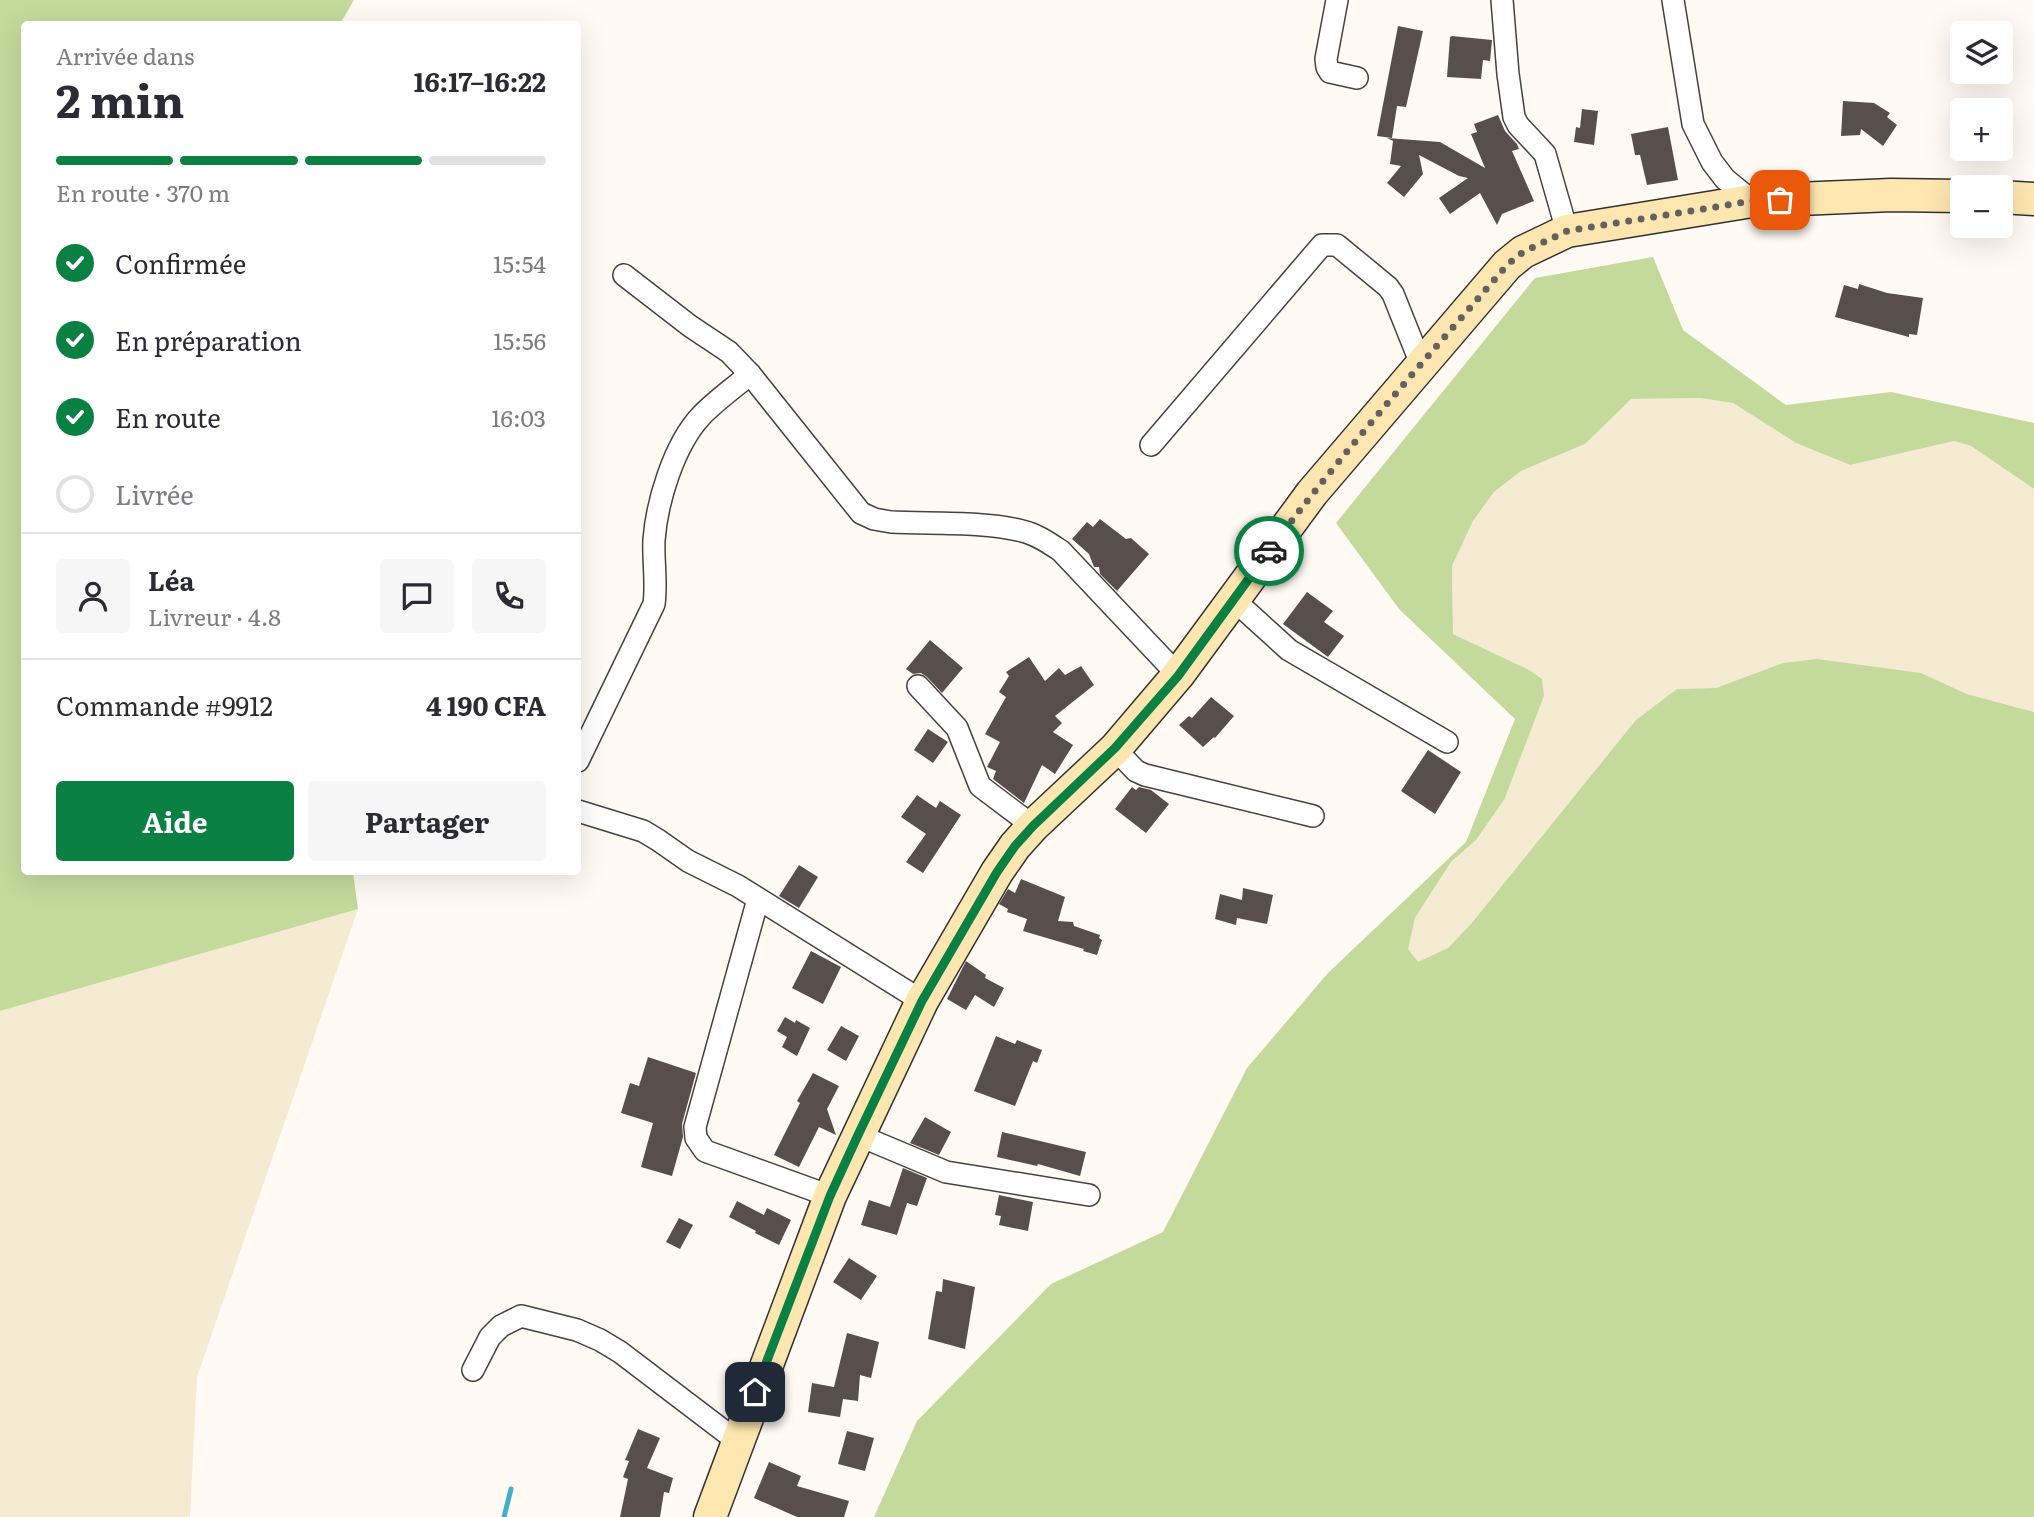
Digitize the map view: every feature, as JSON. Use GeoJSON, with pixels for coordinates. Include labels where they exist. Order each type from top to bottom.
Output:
{"type":"FeatureCollection","features":[{"type":"Feature","properties":{"kind":"main road"},"geometry":{"type":"LineString","coordinates":[[710,1517],[830,1196],[922,1001],[997,872],[1033,826],[1115,748],[1178,676],[1312,493],[1507,265],[1523,252],[1567,231],[1752,201],[1892,195],[1950,196]]}},
{"type":"Feature","properties":{"kind":"main road"},"geometry":{"type":"LineString","coordinates":[[2013,198],[2034,199]]}},
{"type":"Feature","properties":{"kind":"street"},"geometry":{"type":"LineString","coordinates":[[1337,0],[1327,67],[1331,72],[1357,78]]}},
{"type":"Feature","properties":{"kind":"street"},"geometry":{"type":"LineString","coordinates":[[1502,0],[1514,117],[1545,154],[1567,231]]}},
{"type":"Feature","properties":{"kind":"street"},"geometry":{"type":"LineString","coordinates":[[1673,0],[1693,124],[1719,170],[1752,201]]}},
{"type":"Feature","properties":{"kind":"street"},"geometry":{"type":"LineString","coordinates":[[1151,445],[1322,245],[1337,246],[1388,287],[1421,364]]}},
{"type":"Feature","properties":{"kind":"street"},"geometry":{"type":"LineString","coordinates":[[624,275],[729,352],[750,374],[861,513],[891,522],[1001,527],[1024,531],[1046,541],[1061,551],[1178,676]]}},
{"type":"Feature","properties":{"kind":"street"},"geometry":{"type":"LineString","coordinates":[[581,755],[654,604],[654,538],[667,475],[697,420],[750,374]]}},
{"type":"Feature","properties":{"kind":"street"},"geometry":{"type":"LineString","coordinates":[[1234,600],[1289,650],[1447,742]]}},
{"type":"Feature","properties":{"kind":"street"},"geometry":{"type":"LineString","coordinates":[[918,686],[957,728],[980,786],[1033,826]]}},
{"type":"Feature","properties":{"kind":"street"},"geometry":{"type":"LineString","coordinates":[[1115,748],[1136,771],[1145,775],[1313,817]]}},
{"type":"Feature","properties":{"kind":"street"},"geometry":{"type":"LineString","coordinates":[[581,812],[643,831],[658,839],[688,861],[738,886],[922,1001]]}},
{"type":"Feature","properties":{"kind":"street"},"geometry":{"type":"LineString","coordinates":[[758,899],[695,1127],[696,1138],[705,1151],[830,1196]]}},
{"type":"Feature","properties":{"kind":"street"},"geometry":{"type":"LineString","coordinates":[[858,1135],[946,1172],[1089,1195]]}},
{"type":"Feature","properties":{"kind":"street"},"geometry":{"type":"LineString","coordinates":[[473,1370],[490,1337],[501,1326],[521,1316],[577,1330],[620,1352],[737,1441]]}},
{"type":"Feature","properties":{"kind":"shaded area"},"geometry":{"type":"Polygon","coordinates":[[[1700,398],[1733,403],[1796,443],[1850,465],[1954,441],[1971,446],[2034,489],[2034,712],[1967,694],[1921,673],[1783,663],[1716,688],[1677,689],[1471,924],[1448,948],[1418,963],[1407,949],[1415,918],[1451,862],[1476,840],[1504,800],[1529,670],[1453,634],[1452,566],[1473,521],[1494,492],[1521,471],[1585,444],[1630,399],[1700,398]]]}},
{"type":"Feature","properties":{"kind":"shaded area"},"geometry":{"type":"Polygon","coordinates":[[[358,909],[197,1377],[190,1517],[0,1517],[0,1011],[358,909]]]}},
{"type":"Feature","properties":{"kind":"green space"},"geometry":{"type":"Polygon","coordinates":[[[0,0],[354,0],[342,21],[21,21],[21,875],[353,875],[358,909],[0,1011],[0,0]]]}},
{"type":"Feature","properties":{"kind":"green space"},"geometry":{"type":"Polygon","coordinates":[[[1653,257],[1683,330],[1786,405],[1891,392],[2034,423],[2034,489],[1971,446],[1954,441],[1850,465],[1796,443],[1733,403],[1700,398],[1631,399],[1585,444],[1521,471],[1494,492],[1473,521],[1452,566],[1453,634],[1529,670],[1542,679],[1544,696],[1504,800],[1476,840],[1451,862],[1415,918],[1408,949],[1418,962],[1448,948],[1471,924],[1636,720],[1677,689],[1716,688],[1783,663],[1817,659],[1921,673],[1967,694],[2034,712],[2034,1517],[874,1517],[917,1421],[1051,1284],[1163,1232],[1247,1068],[1328,973],[1466,842],[1515,719],[1399,609],[1336,523],[1535,278],[1653,257]]]}},
{"type":"Feature","properties":{"kind":"building"},"geometry":{"type":"Polygon","coordinates":[[[1398,26],[1423,31],[1406,107],[1397,106],[1392,138],[1377,136],[1398,26]]]}},
{"type":"Feature","properties":{"kind":"building"},"geometry":{"type":"Polygon","coordinates":[[[1452,36],[1492,40],[1490,61],[1483,60],[1481,79],[1447,77],[1452,36]]]}},
{"type":"Feature","properties":{"kind":"building"},"geometry":{"type":"Polygon","coordinates":[[[1843,101],[1874,103],[1890,113],[1887,117],[1897,125],[1883,146],[1861,129],[1860,135],[1841,136],[1843,101]]]}},
{"type":"Feature","properties":{"kind":"building"},"geometry":{"type":"Polygon","coordinates":[[[1582,109],[1598,111],[1594,145],[1574,142],[1576,127],[1580,128],[1582,109]]]}},
{"type":"Feature","properties":{"kind":"building"},"geometry":{"type":"Polygon","coordinates":[[[1498,115],[1505,131],[1517,144],[1519,149],[1512,151],[1534,201],[1502,214],[1497,225],[1480,193],[1450,214],[1439,198],[1468,178],[1419,155],[1423,174],[1404,197],[1387,183],[1401,166],[1390,164],[1393,141],[1387,138],[1440,142],[1485,168],[1471,134],[1477,132],[1474,124],[1498,115]]]}},
{"type":"Feature","properties":{"kind":"building"},"geometry":{"type":"Polygon","coordinates":[[[1668,127],[1678,180],[1647,185],[1640,155],[1635,155],[1631,134],[1668,127]]]}},
{"type":"Feature","properties":{"kind":"building"},"geometry":{"type":"Polygon","coordinates":[[[1859,284],[1887,293],[1923,298],[1917,335],[1909,334],[1909,337],[1835,317],[1844,285],[1858,289],[1859,284]]]}},
{"type":"Feature","properties":{"kind":"building"},"geometry":{"type":"Polygon","coordinates":[[[1100,519],[1126,539],[1131,538],[1149,554],[1117,591],[1100,574],[1099,567],[1094,567],[1089,554],[1072,539],[1087,522],[1093,527],[1100,519]]]}},
{"type":"Feature","properties":{"kind":"building"},"geometry":{"type":"Polygon","coordinates":[[[1307,592],[1333,611],[1324,622],[1344,636],[1328,657],[1283,624],[1307,592]]]}},
{"type":"Feature","properties":{"kind":"building"},"geometry":{"type":"Polygon","coordinates":[[[930,640],[963,668],[942,693],[921,673],[913,674],[906,669],[930,640]]]}},
{"type":"Feature","properties":{"kind":"building"},"geometry":{"type":"Polygon","coordinates":[[[1029,657],[1045,681],[1059,668],[1065,675],[1081,666],[1094,685],[1055,716],[1062,723],[1053,732],[1073,745],[1055,774],[1042,765],[1024,803],[993,779],[996,771],[987,767],[1000,742],[985,734],[1006,697],[999,692],[1009,676],[1006,672],[1029,657]]]}},
{"type":"Feature","properties":{"kind":"building"},"geometry":{"type":"Polygon","coordinates":[[[1211,697],[1234,716],[1215,738],[1203,747],[1179,725],[1189,716],[1192,718],[1211,697]]]}},
{"type":"Feature","properties":{"kind":"building"},"geometry":{"type":"Polygon","coordinates":[[[928,729],[948,742],[933,763],[914,750],[928,729]]]}},
{"type":"Feature","properties":{"kind":"building"},"geometry":{"type":"Polygon","coordinates":[[[1428,750],[1461,772],[1435,814],[1401,791],[1428,750]]]}},
{"type":"Feature","properties":{"kind":"building"},"geometry":{"type":"Polygon","coordinates":[[[1132,787],[1136,790],[1139,787],[1151,790],[1169,804],[1146,833],[1115,809],[1132,787]]]}},
{"type":"Feature","properties":{"kind":"building"},"geometry":{"type":"Polygon","coordinates":[[[917,795],[936,808],[940,801],[961,815],[923,873],[906,862],[926,834],[901,817],[917,795]]]}},
{"type":"Feature","properties":{"kind":"building"},"geometry":{"type":"Polygon","coordinates":[[[799,865],[818,877],[799,908],[779,896],[799,865]]]}},
{"type":"Feature","properties":{"kind":"building"},"geometry":{"type":"Polygon","coordinates":[[[1021,879],[1065,897],[1058,921],[1073,922],[1074,926],[1100,935],[1102,940],[1097,955],[1023,931],[1027,919],[1007,912],[1008,909],[999,904],[1008,889],[1015,893],[1021,879]]]}},
{"type":"Feature","properties":{"kind":"building"},"geometry":{"type":"Polygon","coordinates":[[[1243,888],[1273,895],[1267,924],[1237,918],[1236,925],[1215,919],[1220,894],[1242,900],[1243,888]]]}},
{"type":"Feature","properties":{"kind":"building"},"geometry":{"type":"Polygon","coordinates":[[[811,951],[841,967],[823,1004],[792,988],[811,951]]]}},
{"type":"Feature","properties":{"kind":"building"},"geometry":{"type":"Polygon","coordinates":[[[966,961],[986,975],[985,978],[1004,988],[994,1007],[975,995],[966,1010],[947,999],[966,961]]]}},
{"type":"Feature","properties":{"kind":"building"},"geometry":{"type":"Polygon","coordinates":[[[785,1017],[810,1028],[797,1056],[782,1047],[787,1037],[777,1031],[785,1017]]]}},
{"type":"Feature","properties":{"kind":"building"},"geometry":{"type":"Polygon","coordinates":[[[841,1026],[859,1036],[846,1061],[827,1050],[841,1026]]]}},
{"type":"Feature","properties":{"kind":"building"},"geometry":{"type":"Polygon","coordinates":[[[996,1036],[1015,1044],[1017,1040],[1042,1050],[1037,1063],[1033,1061],[1015,1106],[974,1091],[996,1036]]]}},
{"type":"Feature","properties":{"kind":"building"},"geometry":{"type":"Polygon","coordinates":[[[648,1057],[696,1073],[672,1176],[641,1167],[653,1123],[621,1113],[630,1083],[639,1086],[648,1057]]]}},
{"type":"Feature","properties":{"kind":"building"},"geometry":{"type":"Polygon","coordinates":[[[813,1073],[839,1086],[827,1109],[836,1135],[819,1127],[799,1167],[774,1155],[800,1103],[797,1101],[813,1073]]]}},
{"type":"Feature","properties":{"kind":"building"},"geometry":{"type":"Polygon","coordinates":[[[925,1117],[951,1132],[939,1155],[910,1143],[925,1117]]]}},
{"type":"Feature","properties":{"kind":"building"},"geometry":{"type":"Polygon","coordinates":[[[1002,1132],[1086,1152],[1080,1176],[1038,1164],[1037,1166],[997,1157],[1002,1132]]]}},
{"type":"Feature","properties":{"kind":"building"},"geometry":{"type":"Polygon","coordinates":[[[903,1168],[927,1178],[917,1206],[907,1203],[897,1235],[861,1225],[869,1200],[890,1207],[903,1168]]]}},
{"type":"Feature","properties":{"kind":"building"},"geometry":{"type":"Polygon","coordinates":[[[999,1195],[1033,1202],[1028,1231],[999,1225],[1001,1216],[995,1215],[999,1195]]]}},
{"type":"Feature","properties":{"kind":"building"},"geometry":{"type":"Polygon","coordinates":[[[737,1201],[764,1215],[767,1208],[791,1220],[779,1245],[729,1217],[737,1201]]]}},
{"type":"Feature","properties":{"kind":"building"},"geometry":{"type":"Polygon","coordinates":[[[679,1218],[693,1225],[680,1249],[666,1242],[679,1218]]]}},
{"type":"Feature","properties":{"kind":"building"},"geometry":{"type":"Polygon","coordinates":[[[849,1258],[877,1276],[861,1300],[833,1282],[849,1258]]]}},
{"type":"Feature","properties":{"kind":"building"},"geometry":{"type":"Polygon","coordinates":[[[943,1279],[975,1287],[965,1349],[928,1339],[936,1291],[942,1292],[943,1279]]]}},
{"type":"Feature","properties":{"kind":"building"},"geometry":{"type":"Polygon","coordinates":[[[847,1333],[879,1342],[871,1378],[860,1375],[858,1401],[843,1399],[840,1417],[808,1412],[812,1383],[834,1387],[847,1333]]]}},
{"type":"Feature","properties":{"kind":"building"},"geometry":{"type":"Polygon","coordinates":[[[638,1429],[660,1438],[647,1468],[673,1478],[669,1493],[664,1492],[660,1517],[620,1517],[628,1479],[623,1477],[629,1461],[625,1460],[638,1429]]]}},
{"type":"Feature","properties":{"kind":"building"},"geometry":{"type":"Polygon","coordinates":[[[847,1431],[874,1438],[865,1471],[838,1464],[847,1431]]]}},
{"type":"Feature","properties":{"kind":"building"},"geometry":{"type":"Polygon","coordinates":[[[769,1462],[801,1476],[797,1486],[849,1501],[844,1517],[797,1517],[754,1498],[769,1462]]]}},
{"type":"Feature","properties":{"kind":"waterway"},"geometry":{"type":"LineString","coordinates":[[504,1517],[511,1489]]}},
{"type":"Feature","properties":{"kind":"way so far"},"geometry":{"type":"LineString","coordinates":[[1269,551],[1354,442],[1507,265],[1523,252],[1567,231],[1752,201],[1780,200]]}},
{"type":"Feature","properties":{"kind":"route"},"geometry":{"type":"LineString","coordinates":[[755,1392],[830,1196],[858,1135],[922,1001],[997,872],[1033,826],[1115,748],[1178,676],[1269,551]]}}]}
